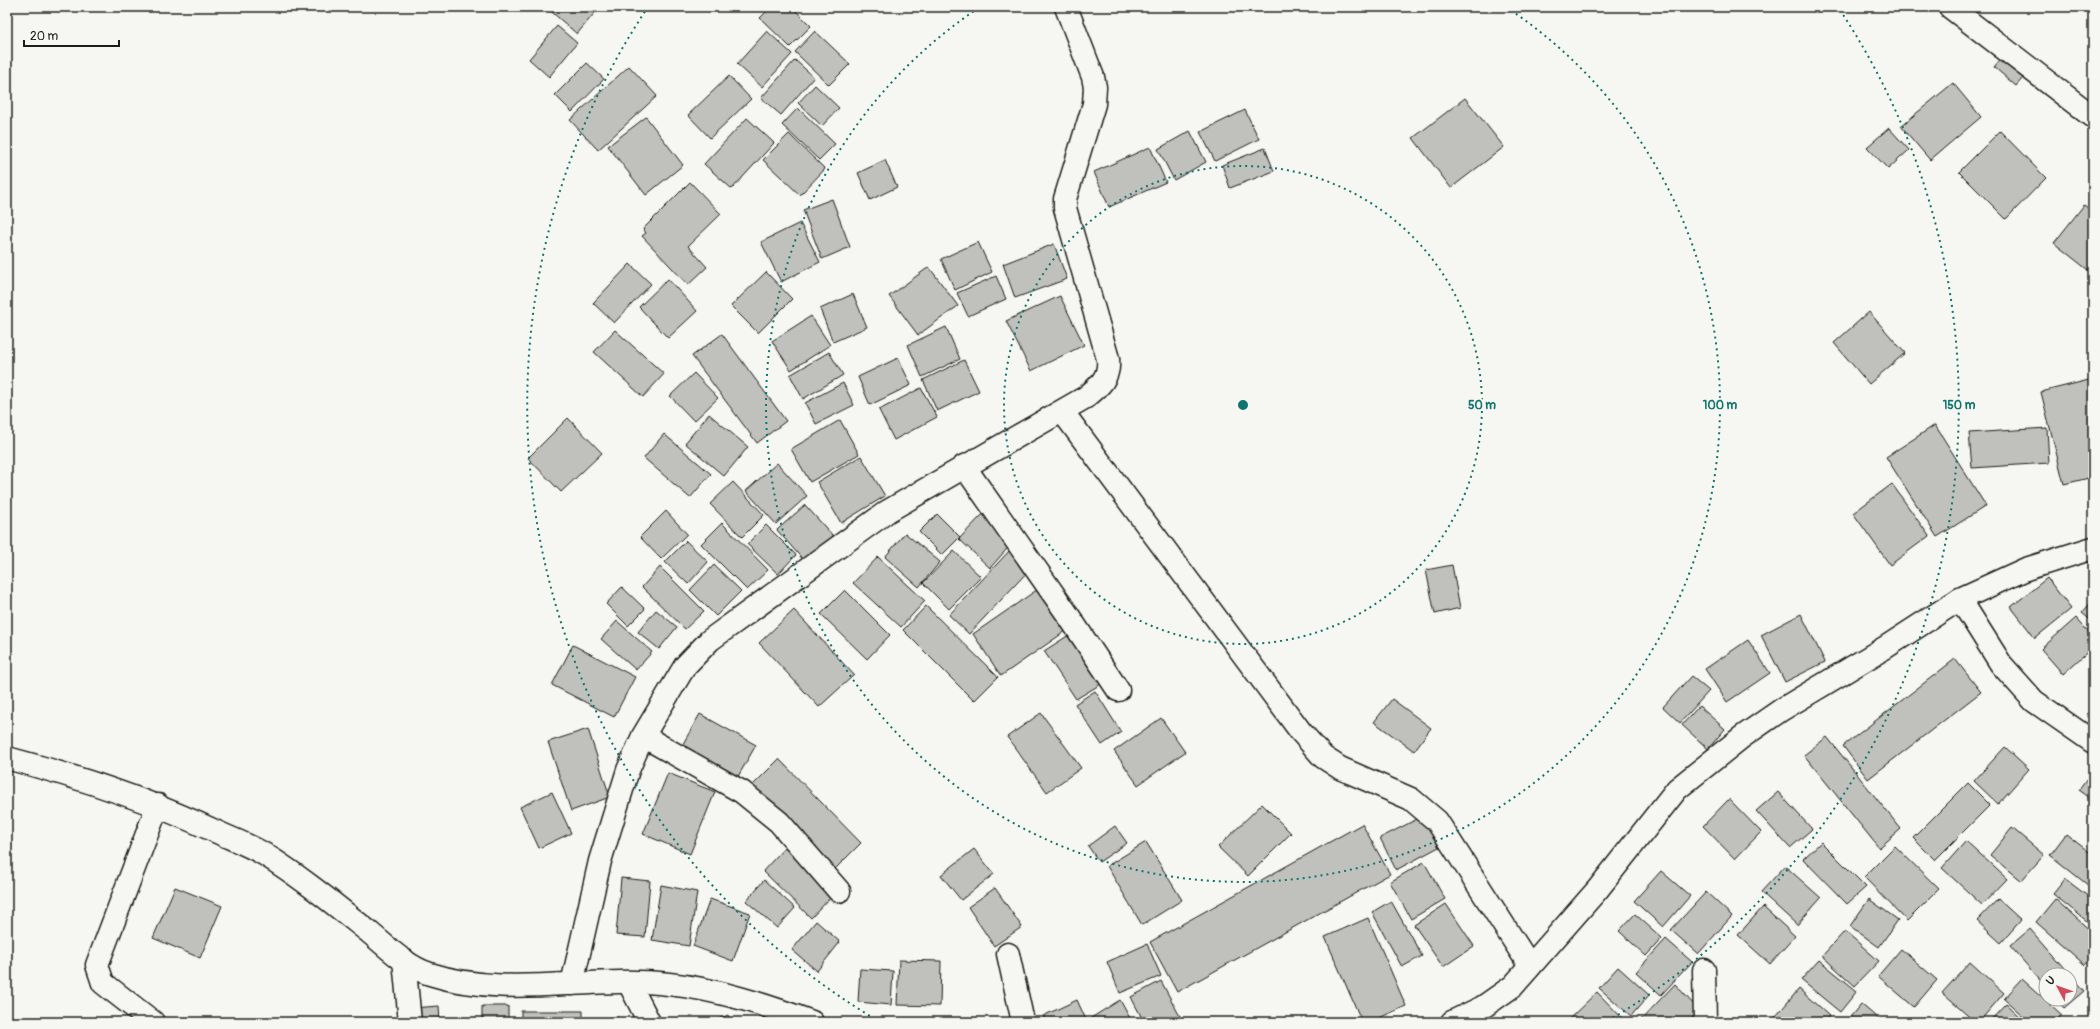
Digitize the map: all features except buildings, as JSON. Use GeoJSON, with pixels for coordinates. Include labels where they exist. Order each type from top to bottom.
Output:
{"type":"FeatureCollection","features":[{"type":"Feature","properties":{"kind":"street"},"geometry":{"type":"LineString","coordinates":[[572,984],[600,861],[628,770],[643,736],[685,666],[710,640],[888,511],[1062,411],[1102,384],[1109,368],[1108,359],[1065,208],[1065,200],[1094,104],[1095,87],[1066,7]]}},
{"type":"Feature","properties":{"kind":"street"},"geometry":{"type":"LineString","coordinates":[[1950,7],[2093,117]]}},
{"type":"Feature","properties":{"kind":"street"},"geometry":{"type":"LineString","coordinates":[[1062,411],[1302,732],[1323,757],[1340,768],[1411,799],[1437,821],[1530,966]]}},
{"type":"Feature","properties":{"kind":"street"},"geometry":{"type":"LineString","coordinates":[[964,466],[1068,615],[1118,690]]}},
{"type":"Feature","properties":{"kind":"street"},"geometry":{"type":"LineString","coordinates":[[1452,1022],[1483,1007],[1513,986],[1598,889],[1677,789],[1714,758],[1781,710],[1886,647],[1960,599],[2026,569],[2093,548]]}},
{"type":"Feature","properties":{"kind":"street"},"geometry":{"type":"LineString","coordinates":[[1960,599],[2001,664],[2034,701],[2093,742]]}},
{"type":"Feature","properties":{"kind":"street"},"geometry":{"type":"LineString","coordinates":[[643,736],[742,792],[779,822],[839,891]]}},
{"type":"Feature","properties":{"kind":"street"},"geometry":{"type":"LineString","coordinates":[[7,758],[121,792],[158,805],[262,852],[312,887],[404,960],[427,973],[459,982],[492,986],[629,983],[668,984],[734,997],[776,1008],[812,1022]]}},
{"type":"Feature","properties":{"kind":"street"},"geometry":{"type":"LineString","coordinates":[[154,1022],[103,983],[97,965],[158,805]]}},
{"type":"Feature","properties":{"kind":"street"},"geometry":{"type":"LineString","coordinates":[[1008,954],[1023,1022]]}},
{"type":"Feature","properties":{"kind":"street"},"geometry":{"type":"LineString","coordinates":[[404,960],[410,1022]]}},
{"type":"Feature","properties":{"kind":"street"},"geometry":{"type":"LineString","coordinates":[[1704,970],[1705,1022]]}},
{"type":"Feature","properties":{"kind":"street"},"geometry":{"type":"LineString","coordinates":[[629,983],[649,1022]]}}]}
